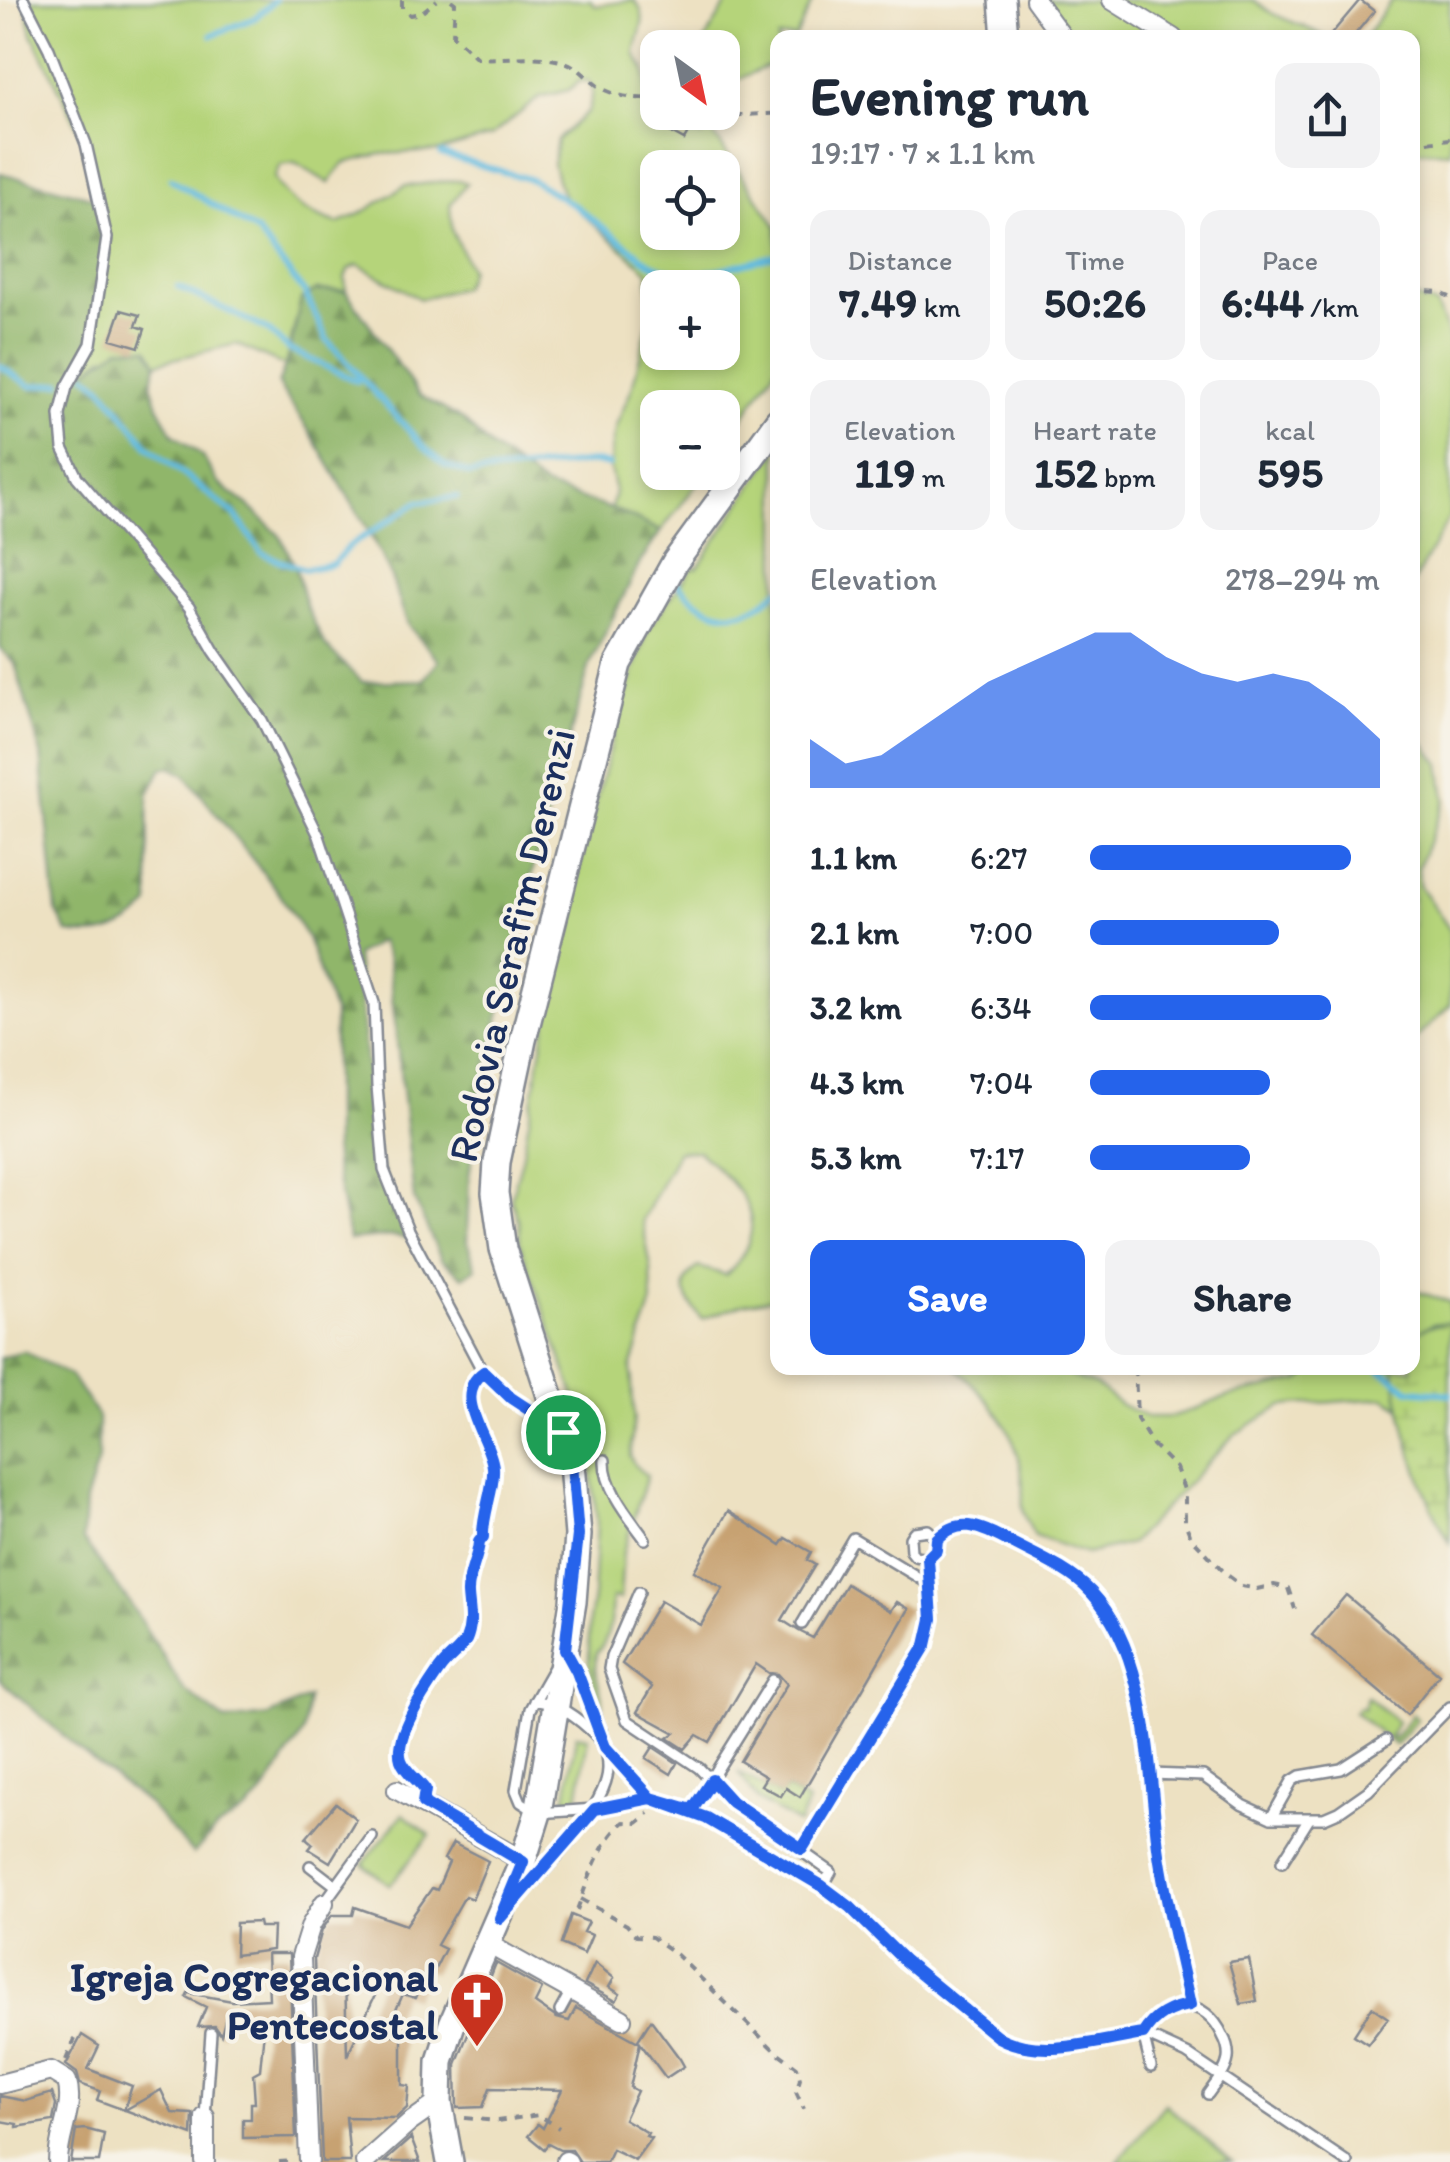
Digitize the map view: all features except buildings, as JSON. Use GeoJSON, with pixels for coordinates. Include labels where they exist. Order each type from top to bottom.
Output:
{"type":"FeatureCollection","features":[{"type":"Feature","properties":{"kind":"main road"},"geometry":{"type":"LineString","coordinates":[[1002,0],[1004,30]]}},
{"type":"Feature","properties":{"kind":"main road","name":"Rodovia Serafim Derenzi"},"geometry":{"type":"LineString","coordinates":[[450,2162],[440,2111],[442,2050],[523,1862],[538,1813],[545,1703],[565,1650],[578,1535],[572,1464],[525,1324],[497,1220],[498,1162],[523,1040],[618,664],[675,562],[770,432]]}},
{"type":"Feature","properties":{"kind":"street"},"geometry":{"type":"LineString","coordinates":[[1035,0],[1057,30]]}},
{"type":"Feature","properties":{"kind":"street"},"geometry":{"type":"LineString","coordinates":[[1112,0],[1160,30]]}},
{"type":"Feature","properties":{"kind":"street"},"geometry":{"type":"LineString","coordinates":[[397,1790],[523,1862]]}},
{"type":"Feature","properties":{"kind":"street"},"geometry":{"type":"LineString","coordinates":[[309,2162],[301,1956],[311,1924],[324,1903]]}},
{"type":"Feature","properties":{"kind":"street"},"geometry":{"type":"LineString","coordinates":[[488,1944],[622,2019]]}},
{"type":"Feature","properties":{"kind":"street"},"geometry":{"type":"LineString","coordinates":[[0,2084],[50,2071],[68,2081],[70,2092],[58,2162]]}},
{"type":"Feature","properties":{"kind":"street"},"geometry":{"type":"LineString","coordinates":[[365,2162],[409,2123],[440,2111]]}},
{"type":"Feature","properties":{"kind":"street"},"geometry":{"type":"LineString","coordinates":[[205,2117],[205,2162]]}},
{"type":"Feature","properties":{"kind":"lane"},"geometry":{"type":"LineString","coordinates":[[24,0],[49,49],[86,144],[108,238],[91,344],[67,387],[60,415],[63,448],[77,477],[189,607],[262,720],[319,836],[374,1004],[384,1170],[408,1230],[484,1372],[511,1398],[563,1432]]}},
{"type":"Feature","properties":{"kind":"lane"},"geometry":{"type":"LineString","coordinates":[[605,1460],[604,1472],[626,1514],[645,1539]]}},
{"type":"Feature","properties":{"kind":"lane"},"geometry":{"type":"LineString","coordinates":[[937,1539],[955,1525],[993,1534],[1062,1569],[1090,1590],[1111,1618],[1127,1654],[1152,1774],[1158,1849],[1190,2005]]}},
{"type":"Feature","properties":{"kind":"lane"},"geometry":{"type":"LineString","coordinates":[[802,1849],[926,1645],[932,1619],[928,1558],[936,1550],[937,1539],[934,1533],[921,1529],[910,1538],[910,1551],[928,1558]]}},
{"type":"Feature","properties":{"kind":"lane"},"geometry":{"type":"LineString","coordinates":[[802,1624],[852,1538],[930,1584]]}},
{"type":"Feature","properties":{"kind":"lane"},"geometry":{"type":"LineString","coordinates":[[639,1592],[609,1670],[623,1714],[637,1730],[672,1750],[712,1780],[732,1802],[831,1872],[822,1886]]}},
{"type":"Feature","properties":{"kind":"lane"},"geometry":{"type":"LineString","coordinates":[[500,1918],[595,1809],[606,1782],[605,1747],[565,1650]]}},
{"type":"Feature","properties":{"kind":"lane"},"geometry":{"type":"LineString","coordinates":[[692,1810],[773,1680]]}},
{"type":"Feature","properties":{"kind":"lane"},"geometry":{"type":"LineString","coordinates":[[545,1703],[576,1717],[651,1798]]}},
{"type":"Feature","properties":{"kind":"lane"},"geometry":{"type":"LineString","coordinates":[[1152,1774],[1203,1776],[1243,1805],[1270,1818],[1309,1820],[1353,1804],[1450,1707]]}},
{"type":"Feature","properties":{"kind":"lane"},"geometry":{"type":"LineString","coordinates":[[1270,1818],[1292,1781],[1341,1769],[1386,1740]]}},
{"type":"Feature","properties":{"kind":"lane"},"geometry":{"type":"LineString","coordinates":[[538,1813],[595,1809],[651,1798],[692,1810],[822,1886],[850,1907],[920,1974],[1014,2046],[1042,2049],[1143,2034],[1188,2054],[1347,2162]]}},
{"type":"Feature","properties":{"kind":"lane"},"geometry":{"type":"LineString","coordinates":[[722,1826],[732,1802]]}},
{"type":"Feature","properties":{"kind":"lane"},"geometry":{"type":"LineString","coordinates":[[1282,1862],[1309,1820]]}},
{"type":"Feature","properties":{"kind":"lane"},"geometry":{"type":"LineString","coordinates":[[324,1903],[372,1837]]}},
{"type":"Feature","properties":{"kind":"lane"},"geometry":{"type":"LineString","coordinates":[[310,1866],[336,1886]]}},
{"type":"Feature","properties":{"kind":"lane"},"geometry":{"type":"LineString","coordinates":[[560,2011],[572,1990]]}},
{"type":"Feature","properties":{"kind":"lane"},"geometry":{"type":"LineString","coordinates":[[1143,2034],[1172,2007],[1190,2005],[1203,2009],[1217,2022],[1228,2046],[1228,2062],[1208,2094]]}},
{"type":"Feature","properties":{"kind":"lane"},"geometry":{"type":"LineString","coordinates":[[205,2117],[211,2033]]}},
{"type":"Feature","properties":{"kind":"lane"},"geometry":{"type":"LineString","coordinates":[[1143,2034],[1151,2067]]}},
{"type":"Feature","properties":{"kind":"path"},"geometry":{"type":"LineString","coordinates":[[402,0],[402,8],[410,15],[438,0]]}},
{"type":"Feature","properties":{"kind":"path"},"geometry":{"type":"LineString","coordinates":[[450,0],[454,3],[453,35],[476,58],[509,60],[524,55],[554,59],[578,67],[603,89],[640,100]]}},
{"type":"Feature","properties":{"kind":"path"},"geometry":{"type":"LineString","coordinates":[[740,114],[770,113]]}},
{"type":"Feature","properties":{"kind":"path"},"geometry":{"type":"LineString","coordinates":[[1420,143],[1450,139]]}},
{"type":"Feature","properties":{"kind":"path"},"geometry":{"type":"LineString","coordinates":[[1420,291],[1450,297]]}},
{"type":"Feature","properties":{"kind":"path"},"geometry":{"type":"LineString","coordinates":[[423,1803],[425,1790],[402,1762],[400,1750],[424,1692],[463,1646],[468,1634],[468,1588],[483,1537],[486,1499],[494,1472],[471,1401],[475,1378],[484,1372]]}},
{"type":"Feature","properties":{"kind":"path"},"geometry":{"type":"LineString","coordinates":[[1135,1375],[1137,1419],[1152,1444],[1176,1468],[1185,1492],[1185,1522],[1191,1537],[1226,1575],[1242,1586],[1288,1588],[1295,1608]]}},
{"type":"Feature","properties":{"kind":"path"},"geometry":{"type":"LineString","coordinates":[[577,1910],[591,1868],[611,1834],[623,1822],[637,1824],[648,1813],[651,1798]]}},
{"type":"Feature","properties":{"kind":"path"},"geometry":{"type":"LineString","coordinates":[[581,1899],[627,1925],[636,1936],[652,1938],[677,1955],[740,2014],[796,2067],[800,2079],[796,2092],[804,2109]]}},
{"type":"Feature","properties":{"kind":"path"},"geometry":{"type":"LineString","coordinates":[[60,2074],[75,2039]]}},
{"type":"Feature","properties":{"kind":"path"},"geometry":{"type":"LineString","coordinates":[[440,2111],[497,2122],[539,2115],[559,2128]]}},
{"type":"Feature","properties":{"kind":"green space"},"geometry":{"type":"Polygon","coordinates":[[[25,0],[591,0],[595,6],[633,0],[643,18],[635,54],[640,62],[640,130],[681,130],[687,135],[703,136],[711,130],[724,150],[640,150],[640,250],[740,250],[740,173],[770,217],[770,377],[740,422],[740,390],[640,390],[640,490],[692,490],[661,531],[611,509],[615,492],[611,450],[640,356],[640,370],[740,370],[740,270],[647,270],[565,199],[553,164],[557,140],[588,112],[593,92],[589,81],[579,81],[569,90],[540,97],[491,136],[440,151],[381,154],[344,163],[329,183],[295,163],[280,165],[274,178],[286,195],[309,212],[338,224],[405,186],[459,180],[467,183],[450,205],[452,231],[470,269],[463,287],[420,299],[358,265],[349,269],[346,291],[317,290],[301,300],[285,366],[236,344],[157,363],[148,348],[103,357],[88,370],[79,370],[104,237],[89,150],[32,34],[25,0]]]}},
{"type":"Feature","properties":{"kind":"green space"},"geometry":{"type":"Polygon","coordinates":[[[729,0],[813,0],[799,30],[770,30],[770,65],[740,78],[740,30],[711,30],[729,0]]]}},
{"type":"Feature","properties":{"kind":"green space"},"geometry":{"type":"Polygon","coordinates":[[[1044,0],[1253,0],[1273,14],[1311,30],[1069,30],[1055,22],[1044,0]]]}},
{"type":"Feature","properties":{"kind":"green space"},"geometry":{"type":"Polygon","coordinates":[[[1392,0],[1450,0],[1450,152],[1420,150],[1420,30],[1370,30],[1392,0]]]}},
{"type":"Feature","properties":{"kind":"green space"},"geometry":{"type":"Polygon","coordinates":[[[0,173],[99,199],[104,237],[99,312],[80,370],[88,370],[121,347],[148,348],[157,363],[151,383],[173,434],[202,456],[218,483],[280,536],[325,645],[362,682],[423,680],[439,661],[408,625],[389,571],[365,525],[278,385],[301,300],[317,290],[346,291],[419,395],[463,420],[489,446],[546,487],[623,513],[661,531],[641,561],[590,664],[535,861],[482,1090],[469,1177],[467,1241],[476,1268],[463,1277],[441,1259],[414,1199],[388,959],[380,941],[356,955],[374,1149],[407,1238],[349,1240],[334,1164],[334,1014],[307,937],[277,890],[185,775],[162,768],[148,795],[150,905],[123,926],[92,935],[68,933],[56,911],[41,754],[15,664],[0,648],[0,173]]]}},
{"type":"Feature","properties":{"kind":"green space"},"geometry":{"type":"Polygon","coordinates":[[[1420,299],[1436,305],[1450,340],[1450,516],[1420,570],[1420,299]]]}},
{"type":"Feature","properties":{"kind":"green space"},"geometry":{"type":"Polygon","coordinates":[[[770,459],[770,1299],[702,1319],[692,1305],[685,1292],[686,1279],[699,1267],[726,1275],[750,1239],[751,1223],[739,1193],[714,1165],[698,1151],[678,1151],[642,1220],[651,1268],[652,1302],[631,1368],[634,1417],[630,1456],[647,1476],[623,1552],[620,1599],[612,1598],[607,1635],[596,1653],[595,1669],[603,1702],[599,1706],[589,1666],[597,1521],[586,1427],[520,1244],[519,1222],[511,1199],[522,1159],[549,1007],[544,1005],[614,731],[648,629],[693,567],[697,568],[770,459]]]}},
{"type":"Feature","properties":{"kind":"green space"},"geometry":{"type":"Polygon","coordinates":[[[1420,738],[1440,764],[1445,800],[1420,863],[1420,738]]]}},
{"type":"Feature","properties":{"kind":"green space"},"geometry":{"type":"Polygon","coordinates":[[[1420,886],[1450,930],[1450,1006],[1420,1034],[1420,886]]]}},
{"type":"Feature","properties":{"kind":"green space"},"geometry":{"type":"Polygon","coordinates":[[[1420,1293],[1450,1302],[1450,1322],[1433,1324],[1420,1332],[1420,1293]]]}},
{"type":"Feature","properties":{"kind":"green space"},"geometry":{"type":"Polygon","coordinates":[[[1450,1322],[1450,1543],[1413,1458],[1395,1375],[1420,1375],[1420,1332],[1450,1322]]]}},
{"type":"Feature","properties":{"kind":"green space"},"geometry":{"type":"Polygon","coordinates":[[[24,1351],[72,1377],[98,1417],[98,1460],[85,1502],[83,1540],[129,1602],[184,1690],[225,1721],[268,1716],[308,1698],[303,1733],[265,1791],[247,1810],[216,1829],[193,1854],[148,1804],[0,1680],[0,1358],[24,1351]]]}},
{"type":"Feature","properties":{"kind":"green space"},"geometry":{"type":"Polygon","coordinates":[[[963,1375],[1071,1375],[1096,1385],[1121,1405],[1147,1417],[1172,1417],[1229,1396],[1308,1375],[1395,1375],[1400,1407],[1385,1398],[1282,1406],[1235,1434],[1131,1543],[1086,1554],[1035,1536],[1023,1512],[1022,1475],[1014,1443],[979,1391],[963,1375]]]}},
{"type":"Feature","properties":{"kind":"green space"},"geometry":{"type":"Polygon","coordinates":[[[1367,1696],[1397,1722],[1390,1736],[1394,1738],[1413,1714],[1417,1719],[1395,1745],[1354,1712],[1359,1707],[1363,1709],[1367,1696]]]}},
{"type":"Feature","properties":{"kind":"green space"},"geometry":{"type":"Polygon","coordinates":[[[576,1735],[588,1737],[577,1805],[565,1802],[576,1735]]]}},
{"type":"Feature","properties":{"kind":"green space"},"geometry":{"type":"Polygon","coordinates":[[[738,1772],[780,1796],[786,1789],[808,1802],[799,1824],[759,1801],[738,1772]]]}},
{"type":"Feature","properties":{"kind":"green space"},"geometry":{"type":"Polygon","coordinates":[[[403,1814],[430,1835],[390,1885],[363,1864],[403,1814]]]}},
{"type":"Feature","properties":{"kind":"green space"},"geometry":{"type":"Polygon","coordinates":[[[1165,2104],[1232,2162],[1117,2162],[1165,2104]]]}},
{"type":"Feature","properties":{"kind":"waterway"},"geometry":{"type":"LineString","coordinates":[[212,35],[255,18],[275,0]]}},
{"type":"Feature","properties":{"kind":"waterway"},"geometry":{"type":"LineString","coordinates":[[441,154],[532,180],[575,206],[650,263],[675,273],[701,274],[770,257]]}},
{"type":"Feature","properties":{"kind":"waterway"},"geometry":{"type":"LineString","coordinates":[[171,179],[257,232],[305,293],[327,340],[446,466],[470,474],[595,462],[609,465]]}},
{"type":"Feature","properties":{"kind":"waterway"},"geometry":{"type":"LineString","coordinates":[[178,287],[266,329],[290,350],[357,381]]}},
{"type":"Feature","properties":{"kind":"waterway"},"geometry":{"type":"LineString","coordinates":[[0,366],[31,386],[61,383]]}},
{"type":"Feature","properties":{"kind":"waterway"},"geometry":{"type":"LineString","coordinates":[[87,375],[103,388],[149,447],[235,515],[262,553],[283,562],[306,569],[333,564],[348,547],[418,502],[457,497]]}},
{"type":"Feature","properties":{"kind":"waterway"},"geometry":{"type":"LineString","coordinates":[[676,581],[700,604],[725,613],[751,609],[770,597]]}},
{"type":"Feature","properties":{"kind":"waterway"},"geometry":{"type":"LineString","coordinates":[[1388,1375],[1410,1390],[1450,1394]]}},
{"type":"Feature","properties":{"kind":"place","name":"Igreja Cogregacional Pentecostal"},"geometry":{"type":"Point","coordinates":[477,2049]}},
{"type":"Feature","properties":{"kind":"route"},"geometry":{"type":"LineString","coordinates":[[563,1432],[511,1398],[484,1372],[475,1378],[472,1411],[494,1472],[486,1499],[483,1537],[468,1588],[468,1634],[463,1646],[424,1692],[400,1750],[402,1762],[425,1790],[423,1803],[523,1862],[500,1918],[595,1809],[651,1798],[692,1810],[822,1886],[850,1907],[905,1961],[1014,2046],[1042,2049],[1143,2034],[1172,2007],[1190,2005],[1158,1849],[1152,1774],[1139,1702],[1127,1654],[1111,1618],[1090,1590],[1062,1569],[993,1534],[965,1525],[946,1530],[928,1558],[932,1619],[926,1645],[802,1849],[750,1816],[712,1780],[692,1810],[672,1806],[651,1798],[605,1747],[565,1650],[578,1535],[572,1464],[563,1432]]}}]}
